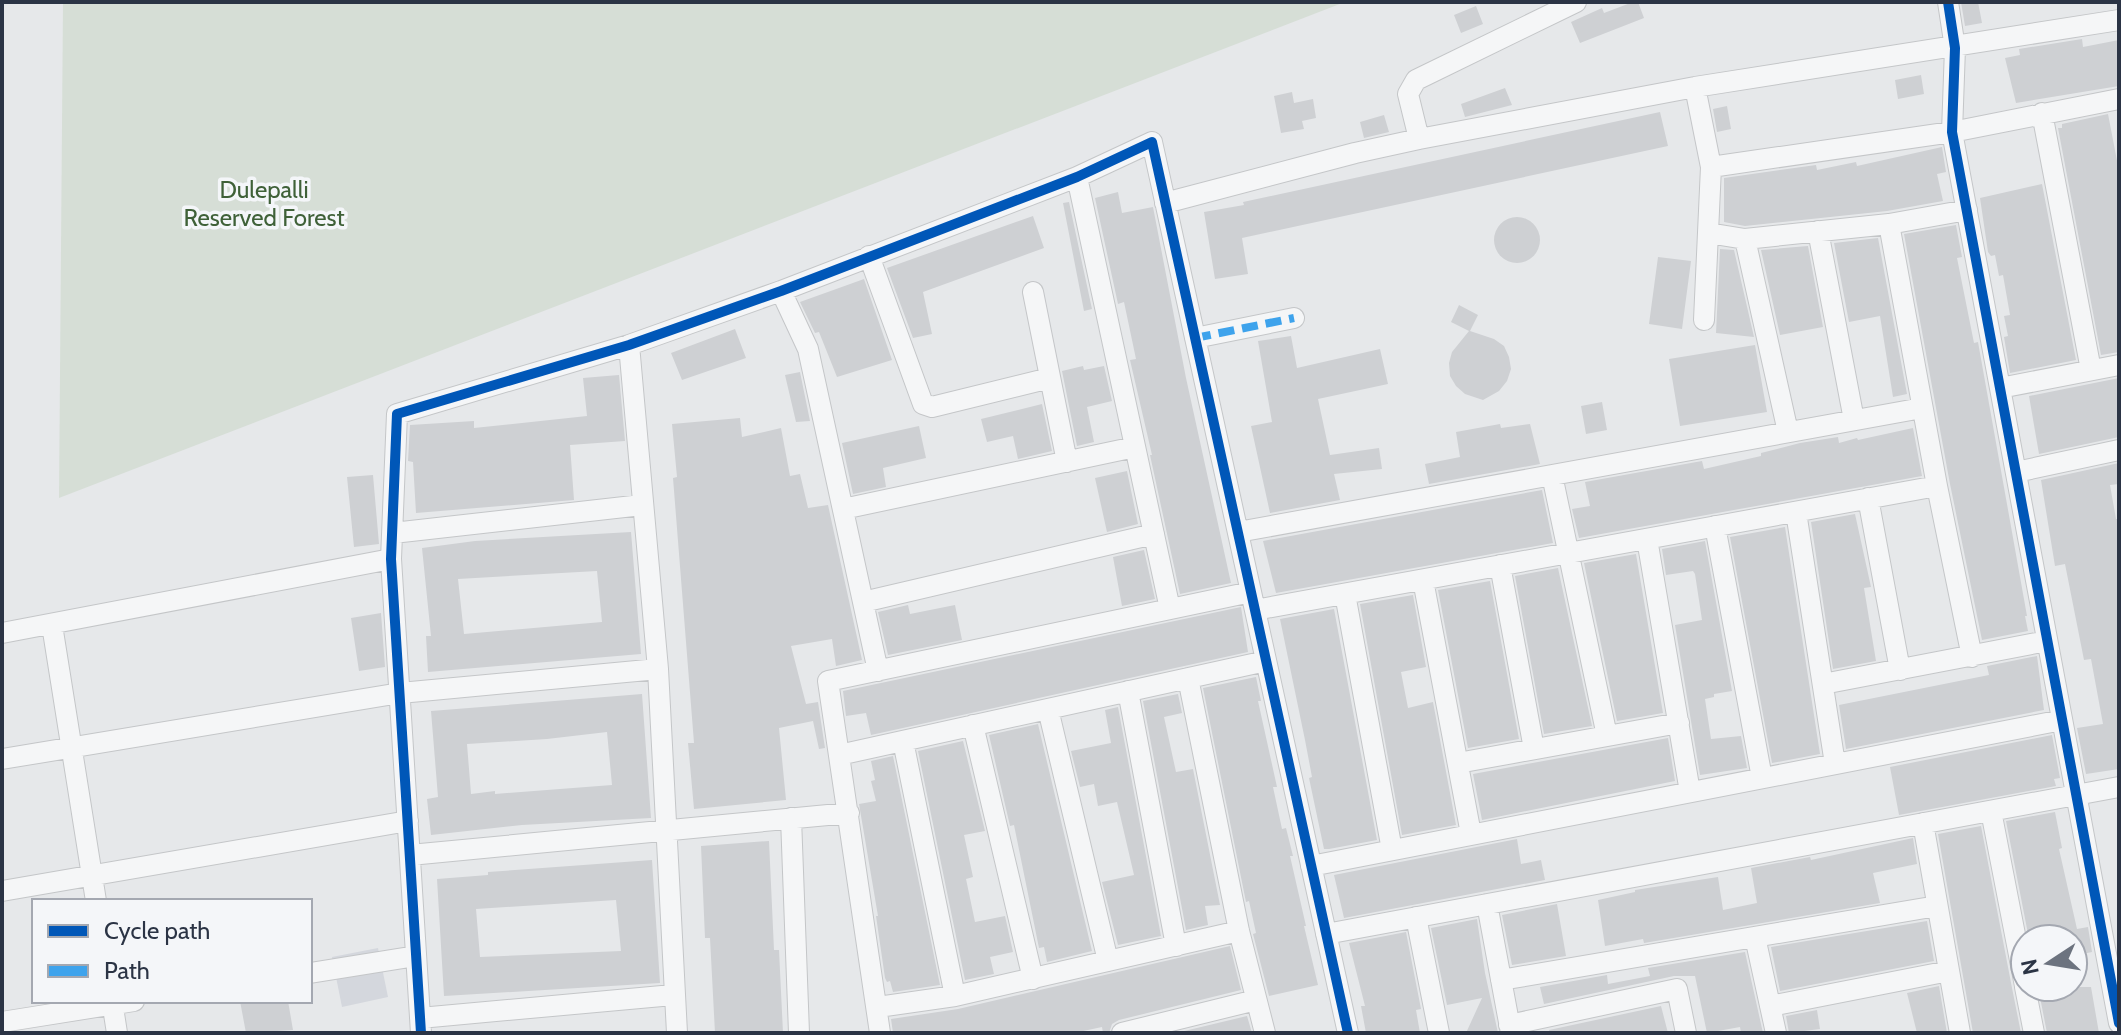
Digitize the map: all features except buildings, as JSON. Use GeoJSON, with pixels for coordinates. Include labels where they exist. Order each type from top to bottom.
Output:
{"type":"FeatureCollection","features":[{"type":"Feature","properties":{"kind":"street"},"geometry":{"type":"LineString","coordinates":[[1419,139],[1408,94],[1416,80],[1576,2]]}},
{"type":"Feature","properties":{"kind":"street"},"geometry":{"type":"LineString","coordinates":[[1948,2],[1955,48],[1952,132],[2119,1023]]}},
{"type":"Feature","properties":{"kind":"street"},"geometry":{"type":"LineString","coordinates":[[1165,203],[1419,139],[1695,87],[2119,20]]}},
{"type":"Feature","properties":{"kind":"street"},"geometry":{"type":"LineString","coordinates":[[1695,87],[1711,167],[1704,320]]}},
{"type":"Feature","properties":{"kind":"street"},"geometry":{"type":"LineString","coordinates":[[1711,167],[1952,132],[2119,101]]}},
{"type":"Feature","properties":{"kind":"street"},"geometry":{"type":"LineString","coordinates":[[2042,113],[2091,370]]}},
{"type":"Feature","properties":{"kind":"street"},"geometry":{"type":"LineString","coordinates":[[673,995],[421,1025],[391,559],[397,414],[629,345],[781,291],[1077,177],[1152,142],[1348,1033]]}},
{"type":"Feature","properties":{"kind":"street"},"geometry":{"type":"LineString","coordinates":[[1077,177],[1170,609]]}},
{"type":"Feature","properties":{"kind":"street"},"geometry":{"type":"LineString","coordinates":[[1708,233],[1745,239],[1889,224],[1967,210]]}},
{"type":"Feature","properties":{"kind":"street"},"geometry":{"type":"LineString","coordinates":[[1889,224],[1972,657]]}},
{"type":"Feature","properties":{"kind":"street"},"geometry":{"type":"LineString","coordinates":[[1818,231],[1854,420]]}},
{"type":"Feature","properties":{"kind":"street"},"geometry":{"type":"LineString","coordinates":[[1745,239],[1788,432]]}},
{"type":"Feature","properties":{"kind":"street"},"geometry":{"type":"LineString","coordinates":[[869,256],[923,404],[932,407],[1050,378]]}},
{"type":"Feature","properties":{"kind":"street"},"geometry":{"type":"LineString","coordinates":[[781,291],[808,349],[878,671]]}},
{"type":"Feature","properties":{"kind":"street"},"geometry":{"type":"LineString","coordinates":[[1033,292],[1067,462]]}},
{"type":"Feature","properties":{"kind":"street"},"geometry":{"type":"LineString","coordinates":[[1195,338],[1294,318]]}},
{"type":"Feature","properties":{"kind":"street"},"geometry":{"type":"LineString","coordinates":[[629,345],[658,669],[677,1033]]}},
{"type":"Feature","properties":{"kind":"street"},"geometry":{"type":"LineString","coordinates":[[2000,388],[2119,365]]}},
{"type":"Feature","properties":{"kind":"street"},"geometry":{"type":"LineString","coordinates":[[1238,532],[1922,408]]}},
{"type":"Feature","properties":{"kind":"street"},"geometry":{"type":"LineString","coordinates":[[843,509],[1135,447]]}},
{"type":"Feature","properties":{"kind":"street"},"geometry":{"type":"LineString","coordinates":[[2016,472],[2119,450]]}},
{"type":"Feature","properties":{"kind":"street"},"geometry":{"type":"LineString","coordinates":[[1552,475],[1607,736]]}},
{"type":"Feature","properties":{"kind":"street"},"geometry":{"type":"LineString","coordinates":[[880,1033],[828,681],[1170,609],[1345,594],[1937,486]]}},
{"type":"Feature","properties":{"kind":"street"},"geometry":{"type":"LineString","coordinates":[[1868,498],[1900,670]]}},
{"type":"Feature","properties":{"kind":"street"},"geometry":{"type":"LineString","coordinates":[[393,533],[642,505]]}},
{"type":"Feature","properties":{"kind":"street"},"geometry":{"type":"LineString","coordinates":[[1796,512],[1835,764]]}},
{"type":"Feature","properties":{"kind":"street"},"geometry":{"type":"LineString","coordinates":[[1715,526],[1762,778]]}},
{"type":"Feature","properties":{"kind":"street"},"geometry":{"type":"LineString","coordinates":[[863,602],[1154,534]]}},
{"type":"Feature","properties":{"kind":"street"},"geometry":{"type":"LineString","coordinates":[[1647,539],[1690,792]]}},
{"type":"Feature","properties":{"kind":"street"},"geometry":{"type":"LineString","coordinates":[[2,633],[391,559]]}},
{"type":"Feature","properties":{"kind":"street"},"geometry":{"type":"LineString","coordinates":[[1500,565],[1534,749]]}},
{"type":"Feature","properties":{"kind":"street"},"geometry":{"type":"LineString","coordinates":[[1423,580],[1471,834]]}},
{"type":"Feature","properties":{"kind":"street"},"geometry":{"type":"LineString","coordinates":[[1345,594],[1392,850]]}},
{"type":"Feature","properties":{"kind":"street"},"geometry":{"type":"LineString","coordinates":[[52,625],[96,899]]}},
{"type":"Feature","properties":{"kind":"street"},"geometry":{"type":"LineString","coordinates":[[1823,684],[2047,641]]}},
{"type":"Feature","properties":{"kind":"street"},"geometry":{"type":"LineString","coordinates":[[839,755],[1266,661]]}},
{"type":"Feature","properties":{"kind":"street"},"geometry":{"type":"LineString","coordinates":[[2,759],[400,693],[658,669]]}},
{"type":"Feature","properties":{"kind":"street"},"geometry":{"type":"LineString","coordinates":[[1188,678],[1239,931],[1265,1033]]}},
{"type":"Feature","properties":{"kind":"street"},"geometry":{"type":"LineString","coordinates":[[1128,691],[1176,946]]}},
{"type":"Feature","properties":{"kind":"street"},"geometry":{"type":"LineString","coordinates":[[1048,709],[1108,961]]}},
{"type":"Feature","properties":{"kind":"street"},"geometry":{"type":"LineString","coordinates":[[1311,866],[2062,720]]}},
{"type":"Feature","properties":{"kind":"street"},"geometry":{"type":"LineString","coordinates":[[1458,763],[1679,723]]}},
{"type":"Feature","properties":{"kind":"street"},"geometry":{"type":"LineString","coordinates":[[973,725],[1033,979]]}},
{"type":"Feature","properties":{"kind":"street"},"geometry":{"type":"LineString","coordinates":[[903,741],[955,996]]}},
{"type":"Feature","properties":{"kind":"street"},"geometry":{"type":"LineString","coordinates":[[1326,934],[2119,787]]}},
{"type":"Feature","properties":{"kind":"street"},"geometry":{"type":"LineString","coordinates":[[1991,811],[2013,923]]}},
{"type":"Feature","properties":{"kind":"street"},"geometry":{"type":"LineString","coordinates":[[410,855],[849,813]]}},
{"type":"Feature","properties":{"kind":"street"},"geometry":{"type":"LineString","coordinates":[[791,818],[799,1033]]}},
{"type":"Feature","properties":{"kind":"street"},"geometry":{"type":"LineString","coordinates":[[2,891],[408,821]]}},
{"type":"Feature","properties":{"kind":"street"},"geometry":{"type":"LineString","coordinates":[[1923,823],[1960,1033]]}},
{"type":"Feature","properties":{"kind":"street"},"geometry":{"type":"LineString","coordinates":[[1487,904],[1510,1029],[1677,989],[1686,1033]]}},
{"type":"Feature","properties":{"kind":"street"},"geometry":{"type":"LineString","coordinates":[[1501,980],[1937,906]]}},
{"type":"Feature","properties":{"kind":"street"},"geometry":{"type":"LineString","coordinates":[[1416,917],[1439,1033]]}},
{"type":"Feature","properties":{"kind":"street"},"geometry":{"type":"LineString","coordinates":[[878,1007],[955,996],[1239,931]]}},
{"type":"Feature","properties":{"kind":"street"},"geometry":{"type":"LineString","coordinates":[[1755,937],[1776,1033]]}},
{"type":"Feature","properties":{"kind":"street"},"geometry":{"type":"LineString","coordinates":[[312,973],[416,956]]}},
{"type":"Feature","properties":{"kind":"street"},"geometry":{"type":"LineString","coordinates":[[1770,1006],[1949,971]]}},
{"type":"Feature","properties":{"kind":"street"},"geometry":{"type":"LineString","coordinates":[[1122,1033],[1188,1025],[1256,1000]]}},
{"type":"Feature","properties":{"kind":"street"},"geometry":{"type":"LineString","coordinates":[[2,1022],[112,1003],[117,1033]]}},
{"type":"Feature","properties":{"kind":"street"},"geometry":{"type":"LineString","coordinates":[[2028,1003],[2034,1033]]}},
{"type":"Feature","properties":{"kind":"shaded area"},"geometry":{"type":"Polygon","coordinates":[[[378,948],[388,997],[342,1007],[332,957],[378,948]]]}},
{"type":"Feature","properties":{"kind":"green space","name":"Dulepalli Reserved Forest"},"geometry":{"type":"Polygon","coordinates":[[[63,2],[1345,2],[59,498],[63,2]]]}},
{"type":"Feature","properties":{"kind":"marked path"},"geometry":{"type":"LineString","coordinates":[[1195,338],[1294,318]]}},
{"type":"Feature","properties":{"kind":"cycle path"},"geometry":{"type":"LineString","coordinates":[[1948,2],[1955,48],[1952,132],[2119,1023]]}},
{"type":"Feature","properties":{"kind":"cycle path"},"geometry":{"type":"LineString","coordinates":[[421,1033],[391,559],[397,414],[629,345],[781,291],[1077,177],[1152,142],[1348,1033]]}}]}
